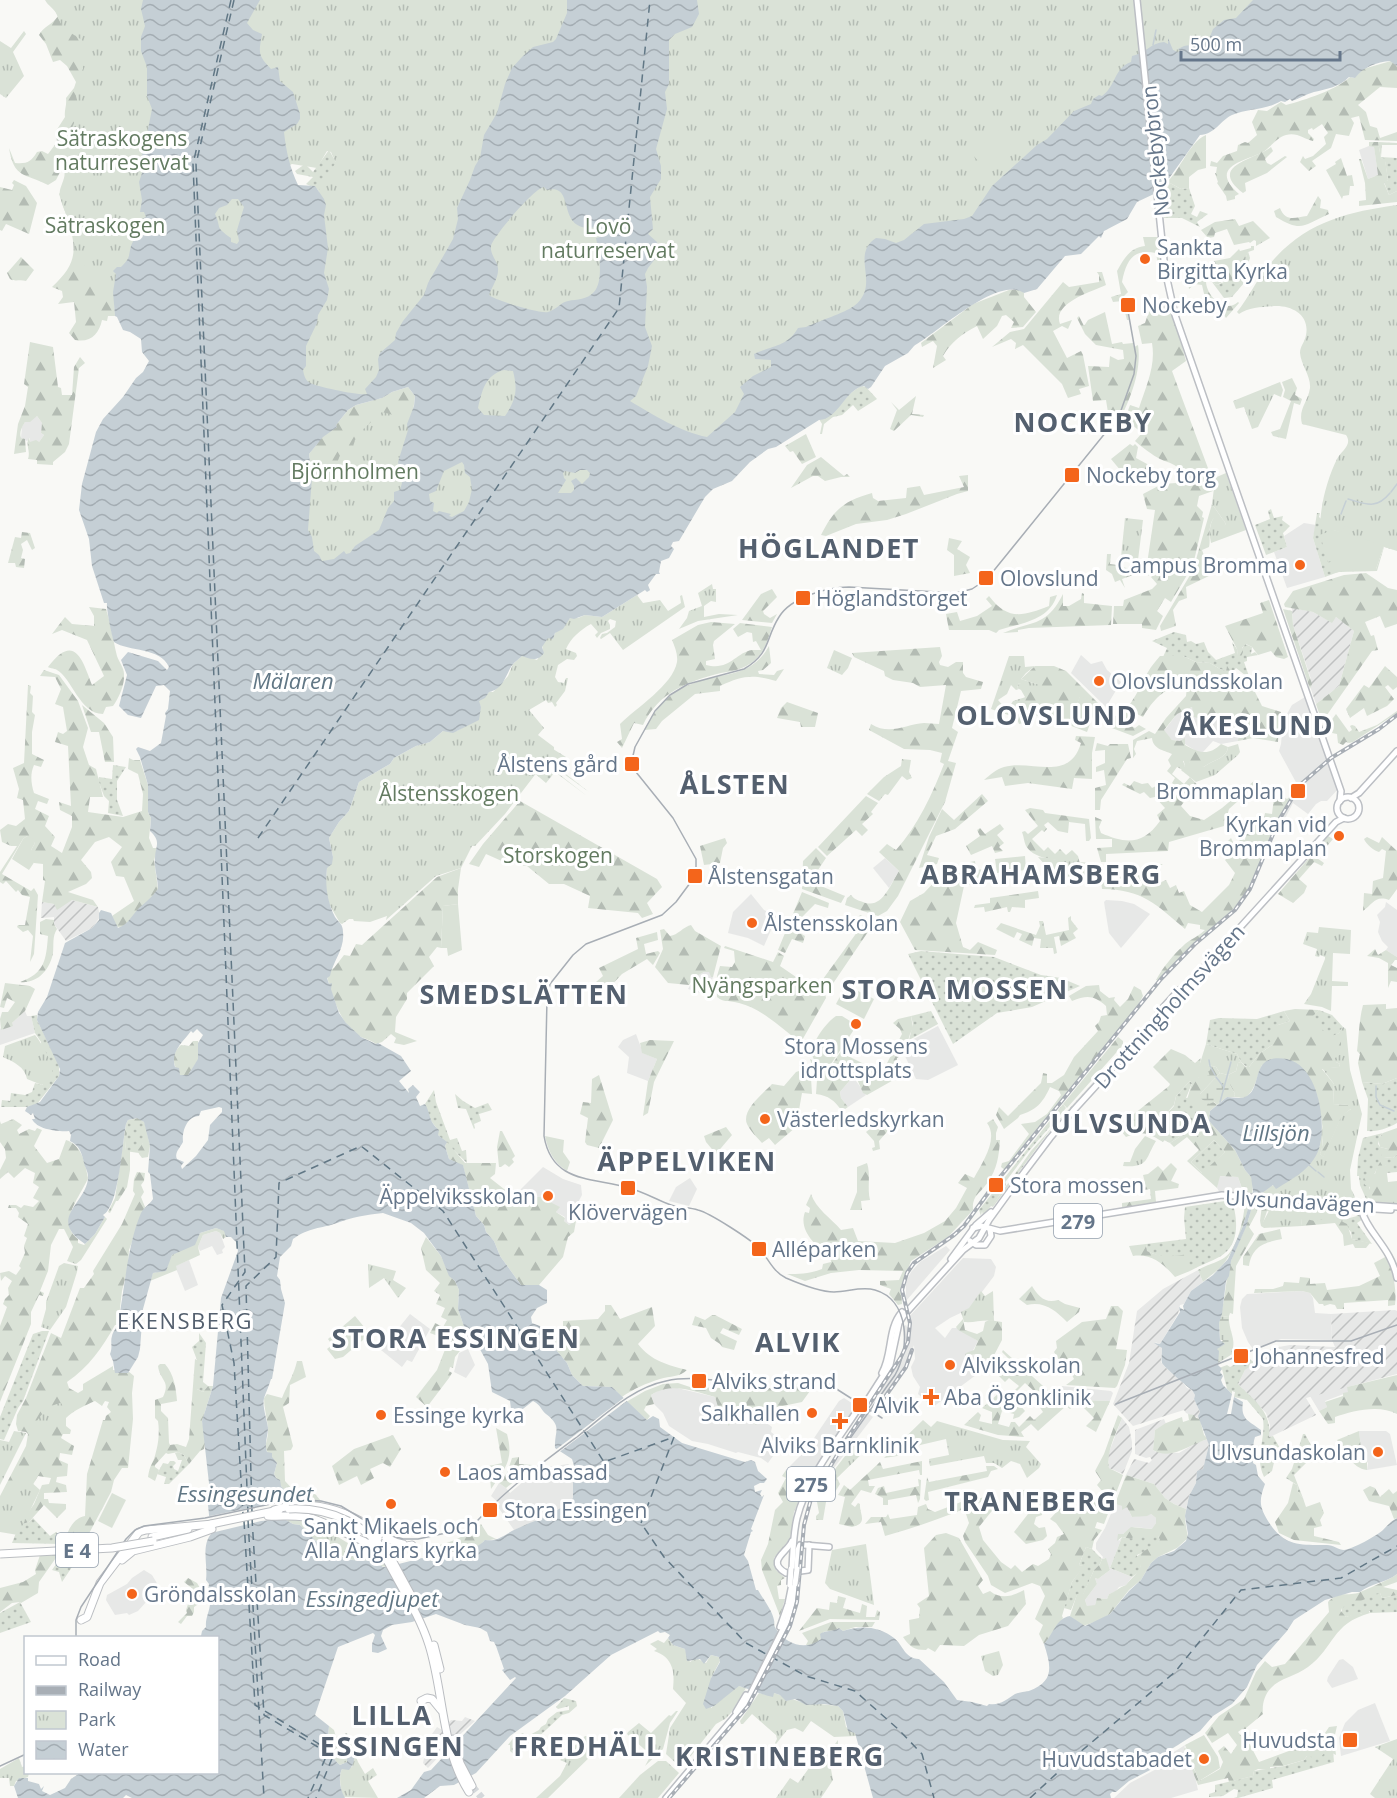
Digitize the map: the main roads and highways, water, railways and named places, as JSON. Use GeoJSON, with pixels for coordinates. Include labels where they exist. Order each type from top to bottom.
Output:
{"type":"FeatureCollection","features":[{"type":"Feature","properties":{"kind":"highway"},"geometry":{"type":"LineString","coordinates":[[268,1516],[308,1518],[361,1542],[378,1546],[412,1545],[392,1541],[358,1520],[334,1509],[308,1505],[289,1506],[189,1531],[139,1532],[100,1584],[87,1617],[80,1621],[88,1620],[100,1587],[128,1554],[189,1531],[268,1516],[297,1513],[325,1516],[352,1527],[377,1548],[388,1562],[424,1633],[433,1661],[454,1760],[470,1789],[455,1746],[438,1658],[429,1632],[401,1576],[381,1545],[377,1535],[380,1524]]}},
{"type":"Feature","properties":{"kind":"highway"},"geometry":{"type":"LineString","coordinates":[[274,1510],[306,1508],[337,1515],[360,1528],[381,1545]]}},
{"type":"Feature","properties":{"kind":"highway","name":"E 4"},"geometry":{"type":"LineString","coordinates":[[0,1552],[112,1548],[189,1531]]}},
{"type":"Feature","properties":{"kind":"highway"},"geometry":{"type":"LineString","coordinates":[[421,1701],[430,1698],[437,1703],[445,1718]]}},
{"type":"Feature","properties":{"kind":"main road","name":"Nockebybron"},"geometry":{"type":"LineString","coordinates":[[1138,0],[1165,259],[1175,315],[1336,775]]}},
{"type":"Feature","properties":{"kind":"main road","name":"275"},"geometry":{"type":"LineString","coordinates":[[1338,813],[1340,801],[1361,791],[1397,753]]}},
{"type":"Feature","properties":{"kind":"main road","name":"275"},"geometry":{"type":"LineString","coordinates":[[1344,818],[1349,819],[1356,815],[1359,797],[1397,753]]}},
{"type":"Feature","properties":{"kind":"main road"},"geometry":{"type":"LineString","coordinates":[[1336,775],[1343,792],[1358,804]]}},
{"type":"Feature","properties":{"kind":"main road"},"geometry":{"type":"LineString","coordinates":[[1336,775],[1341,793],[1340,801]]}},
{"type":"Feature","properties":{"kind":"main road"},"geometry":{"type":"LineString","coordinates":[[1338,813],[1344,818]]}},
{"type":"Feature","properties":{"kind":"main road","name":"Drottningholmsvägen"},"geometry":{"type":"LineString","coordinates":[[890,1356],[902,1317],[957,1258],[989,1231],[1056,1130],[1338,813]]}},
{"type":"Feature","properties":{"kind":"main road","name":"Drottningholmsvägen"},"geometry":{"type":"LineString","coordinates":[[796,1569],[794,1536],[808,1488],[888,1369],[895,1333],[893,1329],[897,1317],[990,1213],[1058,1124],[1336,822],[1344,818]]}},
{"type":"Feature","properties":{"kind":"main road","name":"Ulvsundavägen"},"geometry":{"type":"LineString","coordinates":[[972,1231],[1013,1229],[1218,1195],[1363,1209],[1397,1209]]}},
{"type":"Feature","properties":{"kind":"main road","name":"Ulvsundavägen"},"geometry":{"type":"LineString","coordinates":[[1259,1199],[1397,1209]]}},
{"type":"Feature","properties":{"kind":"main road"},"geometry":{"type":"LineString","coordinates":[[1363,1209],[1389,1249],[1397,1268]]}},
{"type":"Feature","properties":{"kind":"main road"},"geometry":{"type":"LineString","coordinates":[[1363,1209],[1365,1220],[1388,1253],[1397,1278]]}},
{"type":"Feature","properties":{"kind":"main road"},"geometry":{"type":"LineString","coordinates":[[972,1231],[969,1240],[974,1244],[986,1244],[989,1231],[981,1221]]}},
{"type":"Feature","properties":{"kind":"main road","name":"Drottningholmsvägen"},"geometry":{"type":"LineString","coordinates":[[664,1798],[746,1703],[783,1630],[789,1615],[796,1569],[798,1527],[807,1497],[859,1410]]}},
{"type":"Feature","properties":{"kind":"main road"},"geometry":{"type":"LineString","coordinates":[[798,1516],[791,1544],[779,1556],[780,1569],[786,1573],[808,1568],[805,1545]]}},
{"type":"Feature","properties":{"kind":"main road"},"geometry":{"type":"LineString","coordinates":[[796,1569],[798,1550],[805,1545],[829,1547]]}},
{"type":"Feature","properties":{"kind":"water","name":"Mälaren"},"geometry":{"type":"Polygon","coordinates":[[[143,0],[260,0],[247,23],[253,30],[262,34],[261,57],[271,69],[278,67],[280,81],[293,92],[300,114],[297,124],[284,132],[291,166],[298,185],[315,186],[326,205],[324,215],[328,248],[324,273],[329,289],[327,300],[318,315],[317,323],[306,346],[304,374],[307,380],[314,385],[367,394],[365,389],[379,370],[380,353],[395,340],[403,321],[424,295],[428,283],[453,239],[458,219],[457,208],[480,158],[484,135],[497,113],[512,68],[533,47],[553,42],[556,39],[567,13],[567,0],[697,0],[699,14],[692,27],[675,34],[669,40],[669,84],[665,92],[667,109],[656,149],[661,166],[661,179],[650,197],[653,229],[648,234],[657,242],[659,254],[645,274],[647,287],[645,327],[652,346],[648,366],[636,396],[630,401],[677,427],[707,437],[735,412],[744,394],[740,387],[753,376],[771,367],[771,360],[755,359],[754,354],[779,345],[789,339],[798,328],[806,327],[850,309],[862,298],[866,280],[865,253],[868,245],[876,238],[896,243],[904,240],[924,224],[972,216],[992,186],[1037,145],[1047,139],[1074,111],[1091,104],[1093,99],[1107,92],[1121,68],[1131,62],[1132,56],[1159,43],[1168,44],[1168,38],[1173,50],[1178,52],[1180,51],[1178,49],[1184,46],[1208,42],[1213,29],[1224,20],[1236,18],[1253,0],[1397,0],[1397,66],[1390,61],[1375,64],[1366,68],[1355,78],[1349,77],[1333,87],[1292,101],[1290,99],[1285,102],[1281,101],[1232,115],[1209,133],[1200,135],[1165,184],[1155,188],[1156,193],[1137,202],[1127,219],[1104,231],[1101,238],[1099,236],[1081,254],[1065,256],[1037,289],[1024,293],[1013,290],[999,292],[967,308],[914,346],[908,353],[885,366],[871,387],[857,388],[832,415],[819,420],[776,447],[768,449],[750,462],[732,481],[713,489],[705,497],[679,541],[673,542],[671,546],[674,549],[669,558],[661,561],[660,574],[656,574],[648,585],[650,590],[647,592],[645,590],[602,617],[585,615],[570,618],[563,629],[555,633],[553,639],[548,638],[542,647],[544,653],[542,656],[533,659],[522,656],[512,666],[501,685],[479,701],[481,707],[479,720],[453,733],[443,731],[430,742],[416,746],[394,758],[390,764],[359,782],[349,811],[329,838],[333,857],[332,864],[327,868],[327,893],[332,911],[341,924],[343,938],[341,949],[330,976],[327,978],[329,984],[332,983],[331,989],[339,1013],[361,1037],[378,1043],[401,1056],[411,1071],[399,1081],[409,1093],[408,1089],[413,1085],[420,1092],[416,1097],[420,1106],[425,1104],[431,1120],[439,1130],[438,1135],[447,1142],[445,1146],[449,1159],[463,1165],[476,1216],[494,1241],[500,1256],[521,1285],[539,1285],[547,1290],[547,1303],[537,1308],[531,1317],[532,1323],[540,1326],[546,1338],[567,1363],[572,1375],[583,1386],[612,1387],[647,1420],[653,1416],[659,1419],[660,1427],[682,1443],[745,1462],[751,1460],[755,1462],[758,1471],[767,1479],[764,1483],[754,1486],[755,1492],[762,1490],[760,1494],[762,1497],[764,1495],[744,1555],[748,1561],[756,1590],[769,1608],[780,1635],[791,1642],[809,1645],[821,1639],[820,1634],[839,1628],[843,1631],[863,1627],[882,1631],[894,1638],[907,1654],[919,1659],[944,1682],[957,1700],[987,1706],[1000,1703],[1015,1694],[1029,1691],[1043,1683],[1049,1672],[1044,1644],[1061,1620],[1070,1616],[1085,1626],[1110,1614],[1141,1580],[1151,1563],[1158,1557],[1174,1551],[1186,1541],[1188,1534],[1185,1516],[1189,1496],[1196,1483],[1197,1471],[1203,1469],[1209,1445],[1198,1416],[1200,1412],[1194,1399],[1195,1395],[1162,1363],[1162,1348],[1154,1343],[1160,1344],[1180,1312],[1179,1307],[1184,1310],[1183,1306],[1191,1291],[1213,1275],[1228,1259],[1243,1226],[1253,1191],[1251,1177],[1235,1150],[1209,1121],[1210,1111],[1227,1097],[1243,1098],[1251,1093],[1258,1073],[1267,1061],[1275,1058],[1287,1059],[1298,1064],[1306,1072],[1313,1083],[1320,1109],[1322,1134],[1320,1145],[1314,1160],[1297,1176],[1276,1189],[1273,1185],[1262,1193],[1256,1194],[1226,1281],[1219,1323],[1220,1340],[1225,1344],[1217,1349],[1219,1351],[1218,1365],[1222,1369],[1220,1372],[1223,1376],[1221,1380],[1223,1385],[1232,1394],[1227,1414],[1231,1414],[1234,1397],[1243,1402],[1244,1416],[1261,1430],[1261,1435],[1255,1437],[1254,1440],[1253,1463],[1256,1465],[1258,1476],[1265,1484],[1261,1499],[1262,1507],[1274,1529],[1280,1536],[1293,1543],[1329,1545],[1344,1550],[1376,1535],[1397,1518],[1397,1574],[1360,1592],[1325,1600],[1294,1620],[1257,1665],[1247,1687],[1232,1704],[1213,1716],[1200,1731],[1162,1755],[1152,1769],[1129,1781],[1116,1792],[1112,1792],[1111,1798],[873,1798],[855,1733],[848,1731],[843,1711],[838,1706],[806,1705],[795,1699],[786,1701],[774,1693],[773,1697],[739,1686],[714,1706],[706,1709],[703,1704],[711,1678],[720,1662],[719,1657],[711,1655],[704,1664],[700,1659],[687,1661],[685,1649],[673,1645],[668,1638],[670,1635],[658,1631],[611,1655],[565,1696],[510,1736],[476,1773],[454,1785],[440,1786],[424,1798],[397,1798],[411,1790],[424,1772],[431,1770],[516,1678],[510,1680],[502,1670],[504,1669],[496,1646],[490,1641],[487,1632],[436,1614],[412,1622],[392,1625],[383,1630],[381,1636],[387,1649],[378,1653],[372,1652],[375,1635],[373,1633],[338,1647],[315,1715],[329,1726],[329,1748],[340,1765],[347,1762],[347,1746],[350,1745],[353,1752],[353,1764],[349,1770],[342,1769],[340,1776],[345,1798],[132,1798],[126,1795],[123,1798],[18,1798],[14,1786],[19,1778],[28,1778],[28,1781],[39,1784],[41,1789],[44,1786],[42,1791],[50,1795],[65,1788],[71,1779],[78,1774],[219,1774],[219,1636],[201,1636],[206,1627],[210,1606],[209,1584],[206,1580],[206,1544],[211,1534],[208,1505],[211,1501],[202,1421],[213,1386],[221,1298],[238,1251],[236,1242],[231,1237],[226,1237],[224,1231],[216,1228],[200,1233],[195,1245],[172,1255],[166,1271],[153,1273],[143,1309],[138,1357],[128,1373],[115,1373],[110,1354],[111,1338],[118,1323],[129,1253],[141,1213],[153,1199],[148,1172],[150,1146],[144,1122],[137,1118],[128,1120],[126,1124],[113,1200],[103,1215],[105,1217],[95,1234],[85,1244],[74,1235],[69,1226],[72,1210],[87,1185],[88,1174],[81,1153],[78,1147],[70,1141],[69,1131],[55,1131],[39,1126],[32,1119],[35,1119],[33,1113],[31,1115],[25,1111],[27,1107],[40,1102],[59,1076],[60,1069],[37,1020],[65,943],[92,928],[99,920],[101,910],[111,913],[118,928],[121,927],[158,889],[155,862],[157,841],[150,831],[148,785],[136,749],[138,747],[150,751],[161,743],[170,691],[164,685],[156,686],[141,718],[128,715],[119,706],[127,675],[121,660],[128,652],[158,661],[167,670],[169,667],[159,656],[114,642],[107,603],[104,603],[92,566],[89,539],[79,510],[82,484],[96,432],[103,419],[143,372],[149,361],[142,352],[141,339],[123,330],[115,316],[113,292],[116,274],[113,271],[121,267],[128,259],[131,246],[142,226],[142,219],[146,217],[144,212],[140,212],[142,200],[139,182],[142,173],[141,159],[149,137],[148,129],[152,109],[147,96],[147,67],[141,51],[141,37],[145,26],[141,9],[143,0]],[[544,187],[523,204],[493,241],[492,252],[498,271],[489,295],[517,306],[548,312],[565,302],[585,298],[594,292],[600,274],[596,238],[600,237],[601,230],[598,227],[584,227],[575,223],[570,217],[562,194],[556,190],[547,190],[544,187]],[[232,199],[227,205],[219,208],[215,214],[219,227],[231,238],[231,242],[237,244],[239,241],[237,230],[244,207],[238,199],[232,199]],[[513,371],[498,372],[488,380],[483,390],[478,408],[484,415],[505,416],[512,405],[515,395],[513,371]],[[408,387],[348,410],[336,425],[337,427],[323,437],[309,454],[312,478],[308,530],[312,537],[314,551],[322,561],[334,559],[344,551],[346,554],[350,553],[355,546],[379,530],[388,508],[394,501],[394,492],[400,490],[402,483],[398,462],[415,396],[408,387]],[[462,462],[444,471],[436,491],[429,494],[430,501],[434,503],[433,511],[451,514],[449,516],[452,517],[464,511],[469,502],[472,489],[470,477],[465,473],[462,462]],[[580,470],[575,473],[565,471],[563,473],[566,480],[558,493],[571,493],[574,486],[571,481],[576,478],[582,484],[590,473],[587,470],[580,470]],[[197,1029],[193,1033],[191,1031],[174,1057],[175,1067],[179,1068],[180,1075],[188,1075],[198,1059],[198,1043],[203,1035],[197,1029]],[[222,1108],[201,1111],[199,1116],[188,1122],[183,1134],[183,1142],[176,1155],[177,1159],[184,1162],[182,1169],[208,1140],[210,1125],[222,1112],[222,1108]],[[383,1213],[348,1219],[305,1232],[293,1239],[291,1246],[280,1257],[277,1276],[285,1303],[272,1379],[264,1398],[264,1409],[268,1428],[266,1449],[267,1452],[272,1453],[277,1463],[274,1474],[276,1478],[280,1480],[281,1486],[290,1497],[286,1520],[300,1525],[316,1541],[329,1546],[344,1558],[360,1561],[373,1560],[387,1567],[422,1558],[431,1561],[443,1560],[457,1555],[456,1551],[468,1550],[485,1540],[498,1539],[560,1509],[573,1498],[575,1469],[572,1459],[555,1448],[556,1426],[538,1404],[533,1401],[519,1412],[511,1409],[510,1401],[492,1392],[488,1364],[476,1342],[468,1338],[458,1309],[459,1290],[455,1281],[449,1276],[441,1256],[424,1233],[411,1223],[383,1213]]]}},
{"type":"Feature","properties":{"kind":"waterway"},"geometry":{"type":"LineString","coordinates":[[1153,45],[1156,30]]}},
{"type":"Feature","properties":{"kind":"waterway"},"geometry":{"type":"LineString","coordinates":[[1391,492],[1397,484]]}},
{"type":"Feature","properties":{"kind":"waterway"},"geometry":{"type":"LineString","coordinates":[[1348,499],[1375,504],[1390,493]]}},
{"type":"Feature","properties":{"kind":"waterway"},"geometry":{"type":"LineString","coordinates":[[1341,514],[1346,501]]}},
{"type":"Feature","properties":{"kind":"waterway"},"geometry":{"type":"LineString","coordinates":[[1209,1060],[1215,1075]]}},
{"type":"Feature","properties":{"kind":"waterway"},"geometry":{"type":"LineString","coordinates":[[1220,1102],[1231,1062]]}},
{"type":"Feature","properties":{"kind":"waterway"},"geometry":{"type":"LineString","coordinates":[[1216,1077],[1223,1086]]}},
{"type":"Feature","properties":{"kind":"waterway"},"geometry":{"type":"LineString","coordinates":[[1376,1086],[1376,1097],[1380,1105],[1394,1111]]}},
{"type":"Feature","properties":{"kind":"waterway"},"geometry":{"type":"LineString","coordinates":[[1309,1165],[1316,1171]]}},
{"type":"Feature","properties":{"kind":"waterway"},"geometry":{"type":"LineString","coordinates":[[1318,1172],[1324,1177]]}},
{"type":"Feature","properties":{"kind":"tunnel"},"geometry":{"type":"LineString","coordinates":[[472,1786],[482,1798]]}},
{"type":"Feature","properties":{"kind":"tram line"},"geometry":{"type":"LineString","coordinates":[[839,1454],[895,1375],[900,1364],[904,1326],[895,1304],[887,1295],[875,1290],[828,1292],[791,1280],[781,1275],[754,1244],[704,1212],[671,1205],[629,1188],[576,1176],[565,1171],[556,1163],[548,1152],[544,1136],[547,999],[550,984],[573,955],[586,944],[662,915],[676,902],[696,875],[696,859],[673,818],[636,772],[632,760],[635,747],[655,711],[670,695],[688,684],[744,669],[753,663],[763,651],[779,617],[792,604],[811,594],[849,587],[956,593],[972,589],[987,579],[1119,416],[1134,374],[1136,356],[1126,300]]}},
{"type":"Feature","properties":{"kind":"tram line"},"geometry":{"type":"LineString","coordinates":[[1116,1404],[1276,1341],[1351,1341],[1397,1325]]}},
{"type":"Feature","properties":{"kind":"tram line"},"geometry":{"type":"LineString","coordinates":[[478,1520],[526,1476],[618,1404],[641,1390],[676,1379],[749,1383]]}},
{"type":"Feature","properties":{"kind":"tram line"},"geometry":{"type":"LineString","coordinates":[[824,1381],[882,1418]]}},
{"type":"Feature","properties":{"kind":"tram line"},"geometry":{"type":"LineString","coordinates":[[76,1636],[76,1620],[81,1607],[126,1539],[135,1530],[144,1526],[205,1518],[285,1501],[306,1500],[341,1506],[387,1534],[403,1539],[418,1539],[460,1530]]}},
{"type":"Feature","properties":{"kind":"tram line"},"geometry":{"type":"LineString","coordinates":[[0,1766],[24,1755]]}},
{"type":"Feature","properties":{"kind":"railway"},"geometry":{"type":"LineString","coordinates":[[669,1798],[748,1706],[790,1626],[797,1602],[804,1525],[811,1499],[846,1440],[901,1357],[908,1342],[910,1323],[902,1290],[907,1273],[914,1263],[964,1226],[996,1182],[1161,979],[1195,944],[1235,910],[1250,889],[1279,820],[1300,785],[1331,758],[1379,729],[1397,715]]}},
{"type":"Feature","properties":{"kind":"railway"},"geometry":{"type":"LineString","coordinates":[[880,1404],[906,1367],[912,1350]]}},
{"type":"Feature","properties":{"kind":"place","name":"Sankta Birgitta Kyrka"},"geometry":{"type":"Point","coordinates":[1145,259]}},
{"type":"Feature","properties":{"kind":"place","name":"Nockeby"},"geometry":{"type":"Point","coordinates":[1128,305]}},
{"type":"Feature","properties":{"kind":"place","name":"Nockeby torg"},"geometry":{"type":"Point","coordinates":[1072,475]}},
{"type":"Feature","properties":{"kind":"place","name":"Campus Bromma"},"geometry":{"type":"Point","coordinates":[1300,565]}},
{"type":"Feature","properties":{"kind":"place","name":"Olovslund"},"geometry":{"type":"Point","coordinates":[986,578]}},
{"type":"Feature","properties":{"kind":"place","name":"Höglandstorget"},"geometry":{"type":"Point","coordinates":[803,598]}},
{"type":"Feature","properties":{"kind":"place","name":"Olovslundsskolan"},"geometry":{"type":"Point","coordinates":[1099,681]}},
{"type":"Feature","properties":{"kind":"place","name":"Ålstens gård"},"geometry":{"type":"Point","coordinates":[632,764]}},
{"type":"Feature","properties":{"kind":"place","name":"Brommaplan"},"geometry":{"type":"Point","coordinates":[1298,791]}},
{"type":"Feature","properties":{"kind":"place","name":"Kyrkan vid Brommaplan"},"geometry":{"type":"Point","coordinates":[1339,836]}},
{"type":"Feature","properties":{"kind":"place","name":"Ålstensgatan"},"geometry":{"type":"Point","coordinates":[695,876]}},
{"type":"Feature","properties":{"kind":"place","name":"Ålstensskolan"},"geometry":{"type":"Point","coordinates":[752,923]}},
{"type":"Feature","properties":{"kind":"place","name":"Stora Mossens idrottsplats"},"geometry":{"type":"Point","coordinates":[856,1024]}},
{"type":"Feature","properties":{"kind":"place","name":"Västerledskyrkan"},"geometry":{"type":"Point","coordinates":[765,1119]}},
{"type":"Feature","properties":{"kind":"place","name":"Stora mossen"},"geometry":{"type":"Point","coordinates":[996,1185]}},
{"type":"Feature","properties":{"kind":"place","name":"Klövervägen"},"geometry":{"type":"Point","coordinates":[628,1188]}},
{"type":"Feature","properties":{"kind":"place","name":"Äppelviksskolan"},"geometry":{"type":"Point","coordinates":[548,1196]}},
{"type":"Feature","properties":{"kind":"place","name":"Alléparken"},"geometry":{"type":"Point","coordinates":[759,1249]}},
{"type":"Feature","properties":{"kind":"place","name":"Johannesfred"},"geometry":{"type":"Point","coordinates":[1241,1356]}},
{"type":"Feature","properties":{"kind":"place","name":"Alviksskolan"},"geometry":{"type":"Point","coordinates":[950,1365]}},
{"type":"Feature","properties":{"kind":"place","name":"Alviks strand"},"geometry":{"type":"Point","coordinates":[699,1381]}},
{"type":"Feature","properties":{"kind":"place","name":"Aba Ögonklinik"},"geometry":{"type":"Point","coordinates":[931,1397]}},
{"type":"Feature","properties":{"kind":"place","name":"Alvik"},"geometry":{"type":"Point","coordinates":[860,1405]}},
{"type":"Feature","properties":{"kind":"place","name":"Salkhallen"},"geometry":{"type":"Point","coordinates":[812,1413]}},
{"type":"Feature","properties":{"kind":"place","name":"Essinge kyrka"},"geometry":{"type":"Point","coordinates":[381,1415]}},
{"type":"Feature","properties":{"kind":"place","name":"Alviks Barnklinik"},"geometry":{"type":"Point","coordinates":[840,1421]}},
{"type":"Feature","properties":{"kind":"place","name":"Ulvsundaskolan"},"geometry":{"type":"Point","coordinates":[1378,1452]}},
{"type":"Feature","properties":{"kind":"place","name":"Laos ambassad"},"geometry":{"type":"Point","coordinates":[445,1472]}},
{"type":"Feature","properties":{"kind":"place","name":"Sankt Mikaels och Alla Änglars kyrka"},"geometry":{"type":"Point","coordinates":[391,1504]}},
{"type":"Feature","properties":{"kind":"place","name":"Stora Essingen"},"geometry":{"type":"Point","coordinates":[490,1510]}},
{"type":"Feature","properties":{"kind":"place","name":"Gröndalsskolan"},"geometry":{"type":"Point","coordinates":[132,1594]}},
{"type":"Feature","properties":{"kind":"place","name":"Huvudsta"},"geometry":{"type":"Point","coordinates":[1350,1740]}},
{"type":"Feature","properties":{"kind":"place","name":"Huvudstabadet"},"geometry":{"type":"Point","coordinates":[1204,1759]}},
{"type":"Feature","properties":{"kind":"district","name":"NOCKEBY"},"geometry":{"type":"Point","coordinates":[1083,421]}},
{"type":"Feature","properties":{"kind":"district","name":"HÖGLANDET"},"geometry":{"type":"Point","coordinates":[829,547]}},
{"type":"Feature","properties":{"kind":"district","name":"OLOVSLUND"},"geometry":{"type":"Point","coordinates":[1047,714]}},
{"type":"Feature","properties":{"kind":"district","name":"ÅKESLUND"},"geometry":{"type":"Point","coordinates":[1256,724]}},
{"type":"Feature","properties":{"kind":"district","name":"ÅLSTEN"},"geometry":{"type":"Point","coordinates":[735,783]}},
{"type":"Feature","properties":{"kind":"district","name":"ABRAHAMSBERG"},"geometry":{"type":"Point","coordinates":[1041,873]}},
{"type":"Feature","properties":{"kind":"district","name":"STORA MOSSEN"},"geometry":{"type":"Point","coordinates":[955,988]}},
{"type":"Feature","properties":{"kind":"district","name":"SMEDSLÄTTEN"},"geometry":{"type":"Point","coordinates":[524,993]}},
{"type":"Feature","properties":{"kind":"district","name":"ULVSUNDA"},"geometry":{"type":"Point","coordinates":[1131,1122]}},
{"type":"Feature","properties":{"kind":"district","name":"ÄPPELVIKEN"},"geometry":{"type":"Point","coordinates":[687,1160]}},
{"type":"Feature","properties":{"kind":"district","name":"EKENSBERG"},"geometry":{"type":"Point","coordinates":[185,1320]}},
{"type":"Feature","properties":{"kind":"district","name":"STORA ESSINGEN"},"geometry":{"type":"Point","coordinates":[456,1337]}},
{"type":"Feature","properties":{"kind":"district","name":"ALVIK"},"geometry":{"type":"Point","coordinates":[798,1341]}},
{"type":"Feature","properties":{"kind":"district","name":"TRANEBERG"},"geometry":{"type":"Point","coordinates":[1031,1500]}},
{"type":"Feature","properties":{"kind":"district","name":"LILLA ESSINGEN"},"geometry":{"type":"Point","coordinates":[392,1730]}},
{"type":"Feature","properties":{"kind":"district","name":"FREDHÄLL"},"geometry":{"type":"Point","coordinates":[588,1745]}},
{"type":"Feature","properties":{"kind":"district","name":"KRISTINEBERG"},"geometry":{"type":"Point","coordinates":[780,1755]}},
{"type":"Feature","properties":{"kind":"park label","name":"Sätraskogens naturreservat"},"geometry":{"type":"Point","coordinates":[122,150]}},
{"type":"Feature","properties":{"kind":"park label","name":"Sätraskogen"},"geometry":{"type":"Point","coordinates":[105,225]}},
{"type":"Feature","properties":{"kind":"park label","name":"Lovö naturreservat"},"geometry":{"type":"Point","coordinates":[608,238]}},
{"type":"Feature","properties":{"kind":"park label","name":"Björnholmen"},"geometry":{"type":"Point","coordinates":[355,471]}},
{"type":"Feature","properties":{"kind":"park label","name":"Ålstensskogen"},"geometry":{"type":"Point","coordinates":[449,793]}},
{"type":"Feature","properties":{"kind":"park label","name":"Storskogen"},"geometry":{"type":"Point","coordinates":[558,855]}},
{"type":"Feature","properties":{"kind":"park label","name":"Nyängsparken"},"geometry":{"type":"Point","coordinates":[762,985]}},
{"type":"Feature","properties":{"kind":"water label","name":"Lillsjön"},"geometry":{"type":"Point","coordinates":[1276,1132]}},
{"type":"Feature","properties":{"kind":"water label","name":"Essingesundet"},"geometry":{"type":"Point","coordinates":[245,1493]}},
{"type":"Feature","properties":{"kind":"water label","name":"Essingedjupet"},"geometry":{"type":"Point","coordinates":[372,1598]}}]}
